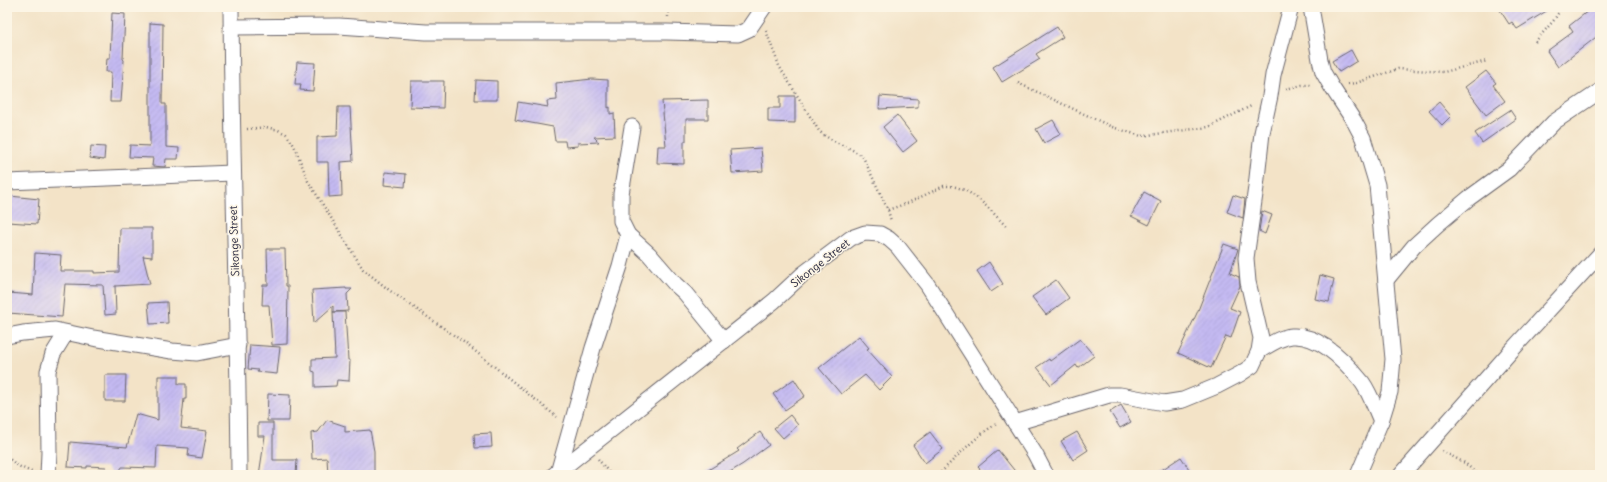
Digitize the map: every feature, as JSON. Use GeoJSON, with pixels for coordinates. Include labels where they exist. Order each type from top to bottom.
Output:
{"type":"FeatureCollection","features":[{"type":"Feature","properties":{"kind":"street","name":"Sikonge Street"},"geometry":{"type":"LineString","coordinates":[[231,7],[232,131],[238,345],[239,475]]}},
{"type":"Feature","properties":{"kind":"street"},"geometry":{"type":"LineString","coordinates":[[1013,420],[1109,395],[1120,395],[1164,402],[1183,400],[1217,386],[1252,366],[1259,352],[1260,338],[1248,282],[1246,258],[1262,133],[1273,75],[1291,7]]}},
{"type":"Feature","properties":{"kind":"street"},"geometry":{"type":"LineString","coordinates":[[1311,7],[1323,72],[1363,138],[1377,185],[1393,359],[1390,392],[1381,421],[1358,475]]}},
{"type":"Feature","properties":{"kind":"street"},"geometry":{"type":"LineString","coordinates":[[231,27],[339,26],[426,32],[667,32],[738,34],[749,29],[762,10]]}},
{"type":"Feature","properties":{"kind":"street"},"geometry":{"type":"LineString","coordinates":[[1386,280],[1414,246],[1469,198],[1509,169],[1554,122],[1600,92]]}},
{"type":"Feature","properties":{"kind":"street"},"geometry":{"type":"LineString","coordinates":[[632,127],[621,194],[621,220],[628,235],[649,254],[675,284],[685,293],[724,341]]}},
{"type":"Feature","properties":{"kind":"street"},"geometry":{"type":"LineString","coordinates":[[7,182],[233,173]]}},
{"type":"Feature","properties":{"kind":"street","name":"Sikonge Street"},"geometry":{"type":"LineString","coordinates":[[556,474],[774,302],[803,274],[851,238],[865,233],[880,234],[889,239],[898,247],[927,284],[1035,454],[1046,475]]}},
{"type":"Feature","properties":{"kind":"street"},"geometry":{"type":"LineString","coordinates":[[556,474],[593,348],[620,266],[628,235]]}},
{"type":"Feature","properties":{"kind":"street"},"geometry":{"type":"LineString","coordinates":[[1401,475],[1511,351],[1600,254]]}},
{"type":"Feature","properties":{"kind":"street"},"geometry":{"type":"LineString","coordinates":[[7,336],[55,330],[172,352],[197,353],[238,345]]}},
{"type":"Feature","properties":{"kind":"street"},"geometry":{"type":"LineString","coordinates":[[48,475],[48,371],[53,354],[66,333]]}},
{"type":"Feature","properties":{"kind":"street"},"geometry":{"type":"LineString","coordinates":[[1259,352],[1279,339],[1292,336],[1308,337],[1323,344],[1344,363],[1362,383],[1381,421]]}},
{"type":"Feature","properties":{"kind":"path"},"geometry":{"type":"LineString","coordinates":[[1536,42],[1554,20],[1562,7]]}},
{"type":"Feature","properties":{"kind":"path"},"geometry":{"type":"LineString","coordinates":[[762,10],[780,66],[819,131],[825,136],[863,157],[888,210],[898,247]]}},
{"type":"Feature","properties":{"kind":"path"},"geometry":{"type":"LineString","coordinates":[[1018,83],[1112,127],[1141,136],[1209,127],[1270,96],[1302,85],[1331,86],[1356,83],[1398,69],[1444,72],[1487,61]]}},
{"type":"Feature","properties":{"kind":"path"},"geometry":{"type":"LineString","coordinates":[[232,131],[266,127],[286,134],[294,145],[308,181],[363,269],[389,290],[465,343],[537,402],[571,427]]}},
{"type":"Feature","properties":{"kind":"path"},"geometry":{"type":"LineString","coordinates":[[888,210],[910,202],[944,186],[950,185],[964,188],[975,196],[1008,228]]}},
{"type":"Feature","properties":{"kind":"path"},"geometry":{"type":"LineString","coordinates":[[938,475],[987,429],[1013,420]]}},
{"type":"Feature","properties":{"kind":"path"},"geometry":{"type":"LineString","coordinates":[[1429,444],[1465,463],[1478,475]]}},
{"type":"Feature","properties":{"kind":"path"},"geometry":{"type":"LineString","coordinates":[[588,448],[611,475]]}},
{"type":"Feature","properties":{"kind":"path"},"geometry":{"type":"LineString","coordinates":[[7,457],[18,466],[38,475]]}},
{"type":"Feature","properties":{"kind":"building"},"geometry":{"type":"Polygon","coordinates":[[[1498,7],[1553,7],[1517,29],[1512,22],[1509,24],[1498,7]]]}},
{"type":"Feature","properties":{"kind":"building"},"geometry":{"type":"Polygon","coordinates":[[[1593,7],[1600,7],[1600,34],[1558,67],[1547,51],[1573,32],[1569,26],[1593,7]]]}},
{"type":"Feature","properties":{"kind":"building"},"geometry":{"type":"Polygon","coordinates":[[[112,13],[125,14],[121,102],[110,102],[111,72],[106,72],[107,58],[110,58],[112,13]]]}},
{"type":"Feature","properties":{"kind":"building"},"geometry":{"type":"Polygon","coordinates":[[[150,23],[163,24],[162,104],[166,104],[166,147],[179,148],[178,159],[166,159],[165,167],[152,166],[153,158],[129,157],[130,145],[150,146],[150,23]]]}},
{"type":"Feature","properties":{"kind":"building"},"geometry":{"type":"Polygon","coordinates":[[[1057,27],[1063,37],[1036,54],[1040,59],[1002,82],[993,67],[1057,27]]]}},
{"type":"Feature","properties":{"kind":"building"},"geometry":{"type":"Polygon","coordinates":[[[1351,50],[1357,61],[1339,72],[1332,61],[1351,50]]]}},
{"type":"Feature","properties":{"kind":"building"},"geometry":{"type":"Polygon","coordinates":[[[297,62],[315,63],[313,91],[300,90],[301,84],[295,84],[297,62]]]}},
{"type":"Feature","properties":{"kind":"building"},"geometry":{"type":"Polygon","coordinates":[[[1486,71],[1496,83],[1493,85],[1505,101],[1486,115],[1465,87],[1486,71]]]}},
{"type":"Feature","properties":{"kind":"building"},"geometry":{"type":"Polygon","coordinates":[[[592,79],[608,80],[608,108],[610,107],[610,114],[614,113],[615,136],[594,137],[599,142],[578,143],[578,146],[566,147],[565,141],[555,141],[553,127],[515,120],[518,102],[548,107],[547,101],[557,100],[556,83],[592,79]]]}},
{"type":"Feature","properties":{"kind":"building"},"geometry":{"type":"Polygon","coordinates":[[[476,80],[497,81],[497,100],[475,100],[476,80]]]}},
{"type":"Feature","properties":{"kind":"building"},"geometry":{"type":"Polygon","coordinates":[[[411,81],[444,81],[443,108],[410,107],[411,81]]]}},
{"type":"Feature","properties":{"kind":"building"},"geometry":{"type":"Polygon","coordinates":[[[780,96],[795,96],[795,123],[768,122],[768,108],[780,108],[780,96]]]}},
{"type":"Feature","properties":{"kind":"building"},"geometry":{"type":"Polygon","coordinates":[[[880,96],[918,99],[918,107],[879,109],[880,96]]]}},
{"type":"Feature","properties":{"kind":"building"},"geometry":{"type":"Polygon","coordinates":[[[708,100],[708,119],[686,119],[684,164],[657,163],[658,146],[666,146],[662,101],[708,100]]]}},
{"type":"Feature","properties":{"kind":"building"},"geometry":{"type":"Polygon","coordinates":[[[1439,102],[1451,116],[1442,125],[1429,111],[1439,102]]]}},
{"type":"Feature","properties":{"kind":"building"},"geometry":{"type":"Polygon","coordinates":[[[338,107],[350,107],[353,161],[341,162],[342,196],[329,197],[328,162],[317,162],[317,137],[337,136],[338,107]]]}},
{"type":"Feature","properties":{"kind":"building"},"geometry":{"type":"Polygon","coordinates":[[[1510,110],[1516,119],[1482,143],[1475,133],[1510,110]]]}},
{"type":"Feature","properties":{"kind":"building"},"geometry":{"type":"Polygon","coordinates":[[[897,115],[917,141],[903,152],[883,127],[897,115]]]}},
{"type":"Feature","properties":{"kind":"building"},"geometry":{"type":"Polygon","coordinates":[[[1053,120],[1061,134],[1044,143],[1036,129],[1053,120]]]}},
{"type":"Feature","properties":{"kind":"building"},"geometry":{"type":"Polygon","coordinates":[[[91,146],[105,147],[104,160],[90,158],[91,146]]]}},
{"type":"Feature","properties":{"kind":"building"},"geometry":{"type":"Polygon","coordinates":[[[761,148],[763,171],[732,173],[730,150],[761,148]]]}},
{"type":"Feature","properties":{"kind":"building"},"geometry":{"type":"Polygon","coordinates":[[[385,172],[406,174],[405,187],[384,185],[385,172]]]}},
{"type":"Feature","properties":{"kind":"building"},"geometry":{"type":"Polygon","coordinates":[[[1144,192],[1161,201],[1149,225],[1131,216],[1144,192]]]}},
{"type":"Feature","properties":{"kind":"building"},"geometry":{"type":"Polygon","coordinates":[[[1233,195],[1245,199],[1243,218],[1227,212],[1233,195]]]}},
{"type":"Feature","properties":{"kind":"building"},"geometry":{"type":"Polygon","coordinates":[[[10,196],[39,199],[37,224],[8,222],[10,196]]]}},
{"type":"Feature","properties":{"kind":"building"},"geometry":{"type":"Polygon","coordinates":[[[1262,211],[1272,215],[1265,234],[1259,231],[1262,211]]]}},
{"type":"Feature","properties":{"kind":"building"},"geometry":{"type":"Polygon","coordinates":[[[120,228],[152,228],[152,257],[143,256],[150,284],[115,286],[116,314],[105,315],[103,285],[65,284],[62,317],[8,313],[9,293],[33,295],[35,253],[61,255],[60,271],[94,271],[94,273],[119,272],[120,228]]]}},
{"type":"Feature","properties":{"kind":"building"},"geometry":{"type":"Polygon","coordinates":[[[1224,244],[1238,249],[1230,273],[1239,277],[1240,286],[1230,308],[1240,312],[1231,338],[1226,336],[1211,368],[1178,353],[1197,313],[1224,244]]]}},
{"type":"Feature","properties":{"kind":"building"},"geometry":{"type":"Polygon","coordinates":[[[267,249],[285,249],[286,286],[288,286],[287,344],[272,345],[269,305],[262,305],[263,285],[268,285],[267,249]]]}},
{"type":"Feature","properties":{"kind":"building"},"geometry":{"type":"Polygon","coordinates":[[[989,262],[1003,284],[991,292],[977,271],[989,262]]]}},
{"type":"Feature","properties":{"kind":"building"},"geometry":{"type":"Polygon","coordinates":[[[1320,275],[1334,279],[1329,302],[1315,299],[1320,275]]]}},
{"type":"Feature","properties":{"kind":"building"},"geometry":{"type":"Polygon","coordinates":[[[1056,280],[1069,298],[1046,315],[1032,297],[1056,280]]]}},
{"type":"Feature","properties":{"kind":"building"},"geometry":{"type":"Polygon","coordinates":[[[352,289],[347,294],[348,311],[333,312],[333,306],[314,323],[312,290],[352,289]]]}},
{"type":"Feature","properties":{"kind":"building"},"geometry":{"type":"Polygon","coordinates":[[[167,302],[168,323],[150,324],[148,303],[167,302]]]}},
{"type":"Feature","properties":{"kind":"building"},"geometry":{"type":"Polygon","coordinates":[[[333,312],[345,312],[348,360],[350,360],[349,381],[337,380],[336,386],[315,387],[315,372],[312,371],[312,359],[335,358],[333,312]]]}},
{"type":"Feature","properties":{"kind":"building"},"geometry":{"type":"Polygon","coordinates":[[[859,336],[869,348],[867,349],[892,377],[879,390],[865,375],[841,394],[819,368],[859,336]]]}},
{"type":"Feature","properties":{"kind":"building"},"geometry":{"type":"Polygon","coordinates":[[[1080,339],[1094,356],[1078,368],[1076,365],[1051,385],[1037,367],[1049,359],[1050,361],[1080,339]]]}},
{"type":"Feature","properties":{"kind":"building"},"geometry":{"type":"Polygon","coordinates":[[[250,345],[280,347],[277,374],[257,372],[258,370],[248,369],[250,345]]]}},
{"type":"Feature","properties":{"kind":"building"},"geometry":{"type":"Polygon","coordinates":[[[105,375],[126,375],[125,401],[105,401],[105,375]]]}},
{"type":"Feature","properties":{"kind":"building"},"geometry":{"type":"Polygon","coordinates":[[[158,376],[178,376],[178,384],[186,384],[186,399],[184,399],[181,428],[207,431],[202,458],[188,456],[189,448],[157,446],[156,468],[122,467],[117,475],[113,475],[106,467],[68,467],[70,442],[127,447],[136,414],[158,420],[158,376]]]}},
{"type":"Feature","properties":{"kind":"building"},"geometry":{"type":"Polygon","coordinates":[[[794,379],[805,396],[785,410],[773,394],[794,379]]]}},
{"type":"Feature","properties":{"kind":"building"},"geometry":{"type":"Polygon","coordinates":[[[268,394],[290,395],[289,421],[267,421],[268,394]]]}},
{"type":"Feature","properties":{"kind":"building"},"geometry":{"type":"Polygon","coordinates":[[[1121,405],[1131,422],[1120,428],[1110,412],[1121,405]]]}},
{"type":"Feature","properties":{"kind":"building"},"geometry":{"type":"Polygon","coordinates":[[[790,415],[798,425],[783,438],[774,428],[790,415]]]}},
{"type":"Feature","properties":{"kind":"building"},"geometry":{"type":"Polygon","coordinates":[[[327,420],[345,426],[345,432],[370,430],[374,451],[374,475],[328,475],[327,458],[312,459],[311,433],[318,432],[327,420]]]}},
{"type":"Feature","properties":{"kind":"building"},"geometry":{"type":"Polygon","coordinates":[[[258,423],[273,423],[273,460],[297,460],[296,475],[259,475],[265,436],[258,436],[258,423]]]}},
{"type":"Feature","properties":{"kind":"building"},"geometry":{"type":"Polygon","coordinates":[[[760,432],[769,445],[743,464],[725,475],[700,475],[739,451],[737,449],[760,432]]]}},
{"type":"Feature","properties":{"kind":"building"},"geometry":{"type":"Polygon","coordinates":[[[930,432],[943,449],[925,463],[913,445],[930,432]]]}},
{"type":"Feature","properties":{"kind":"building"},"geometry":{"type":"Polygon","coordinates":[[[1077,432],[1088,450],[1073,460],[1061,441],[1077,432]]]}},
{"type":"Feature","properties":{"kind":"building"},"geometry":{"type":"Polygon","coordinates":[[[491,433],[492,447],[475,448],[474,434],[491,433]]]}},
{"type":"Feature","properties":{"kind":"building"},"geometry":{"type":"Polygon","coordinates":[[[998,450],[1018,475],[985,475],[978,467],[998,450]]]}},
{"type":"Feature","properties":{"kind":"building"},"geometry":{"type":"Polygon","coordinates":[[[1181,457],[1193,475],[1154,475],[1181,457]]]}}]}
